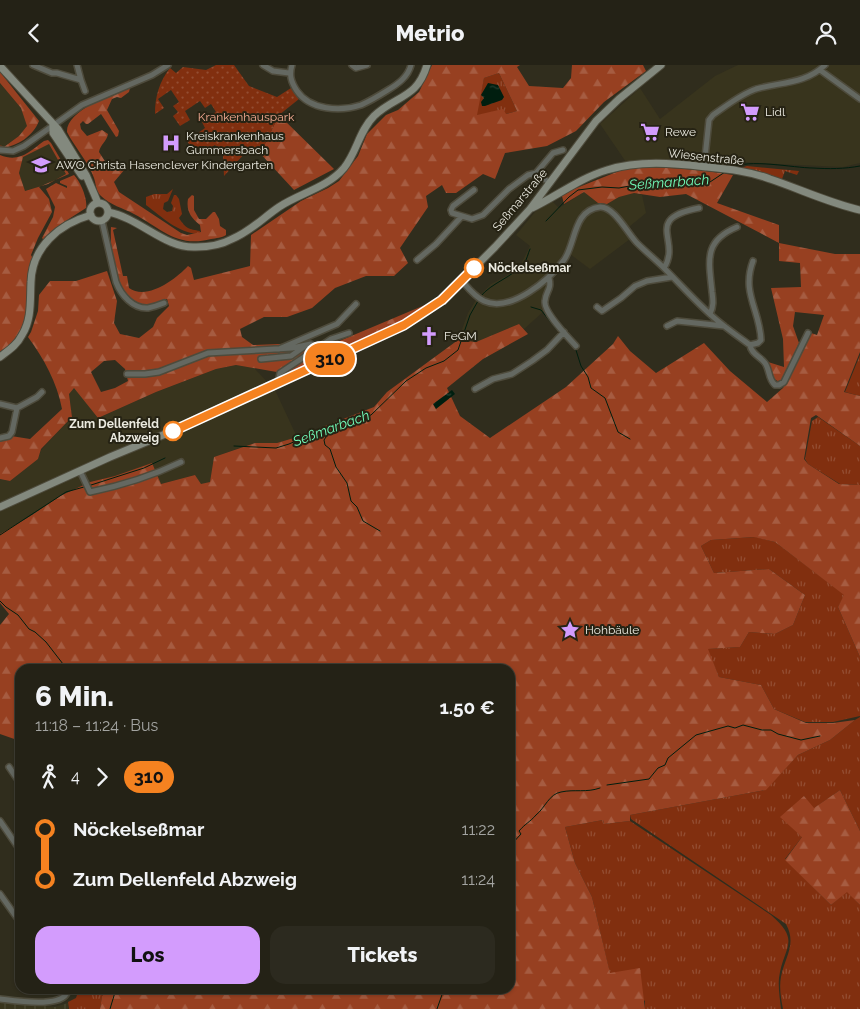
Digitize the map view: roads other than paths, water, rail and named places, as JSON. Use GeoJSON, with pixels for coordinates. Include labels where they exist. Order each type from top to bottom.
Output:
{"type":"FeatureCollection","features":[{"type":"Feature","properties":{"kind":"main road"},"geometry":{"type":"LineString","coordinates":[[108,213],[129,218],[166,240],[184,246],[194,248],[210,246],[234,239],[291,200],[325,184],[336,176],[350,158],[359,136],[367,124],[376,114],[414,90],[424,75],[427,65]]}},
{"type":"Feature","properties":{"kind":"main road","name":"Seßmarstraße"},"geometry":{"type":"LineString","coordinates":[[0,507],[175,430],[383,335],[420,316],[442,300],[462,281],[530,209],[596,121],[619,99],[661,65]]}},
{"type":"Feature","properties":{"kind":"main road"},"geometry":{"type":"LineString","coordinates":[[0,66],[34,101],[52,125],[53,133],[82,176],[96,204]]}},
{"type":"Feature","properties":{"kind":"main road","name":"Wiesenstraße"},"geometry":{"type":"LineString","coordinates":[[530,209],[565,189],[605,170],[623,165],[669,163],[727,169],[769,178],[820,198],[860,210]]}},
{"type":"Feature","properties":{"kind":"main road"},"geometry":{"type":"LineString","coordinates":[[550,183],[565,189]]}},
{"type":"Feature","properties":{"kind":"main road"},"geometry":{"type":"LineString","coordinates":[[96,204],[106,206],[108,213],[102,221],[95,220],[91,215],[91,209],[96,204]]}},
{"type":"Feature","properties":{"kind":"main road"},"geometry":{"type":"LineString","coordinates":[[0,357],[18,342],[26,327],[31,310],[32,271],[42,247],[59,229],[75,220],[91,215]]}},
{"type":"Feature","properties":{"kind":"street"},"geometry":{"type":"LineString","coordinates":[[33,65],[52,73],[81,80]]}},
{"type":"Feature","properties":{"kind":"street"},"geometry":{"type":"LineString","coordinates":[[78,65],[85,91]]}},
{"type":"Feature","properties":{"kind":"street"},"geometry":{"type":"LineString","coordinates":[[0,150],[13,151],[24,146],[82,105],[152,75],[168,65]]}},
{"type":"Feature","properties":{"kind":"street"},"geometry":{"type":"LineString","coordinates":[[263,65],[272,71],[290,73]]}},
{"type":"Feature","properties":{"kind":"street"},"geometry":{"type":"LineString","coordinates":[[292,65],[290,73],[294,87],[301,97],[310,103],[338,108],[360,105],[379,95],[405,77],[411,65]]}},
{"type":"Feature","properties":{"kind":"street"},"geometry":{"type":"LineString","coordinates":[[352,65],[356,68],[367,65]]}},
{"type":"Feature","properties":{"kind":"street"},"geometry":{"type":"LineString","coordinates":[[704,167],[709,120],[714,115],[755,89],[802,79],[820,70],[824,65]]}},
{"type":"Feature","properties":{"kind":"street"},"geometry":{"type":"LineString","coordinates":[[820,70],[860,99]]}},
{"type":"Feature","properties":{"kind":"street"},"geometry":{"type":"LineString","coordinates":[[536,173],[553,153],[563,150]]}},
{"type":"Feature","properties":{"kind":"street"},"geometry":{"type":"LineString","coordinates":[[474,191],[453,206],[452,213],[477,219],[509,189],[530,173],[536,173],[550,183]]}},
{"type":"Feature","properties":{"kind":"street"},"geometry":{"type":"LineString","coordinates":[[462,281],[485,301],[498,304],[526,295],[549,278],[564,259],[570,248],[578,223],[584,215],[593,209],[602,207],[611,210],[636,242],[710,314],[750,345],[750,350],[766,365],[771,382],[775,385],[780,385],[784,382],[808,333]]}},
{"type":"Feature","properties":{"kind":"street"},"geometry":{"type":"LineString","coordinates":[[664,268],[669,261],[666,230],[668,223],[671,218],[684,211],[699,209]]}},
{"type":"Feature","properties":{"kind":"street"},"geometry":{"type":"LineString","coordinates":[[417,260],[436,244],[462,216]]}},
{"type":"Feature","properties":{"kind":"street"},"geometry":{"type":"LineString","coordinates":[[102,221],[116,283],[120,292],[132,304],[147,308],[164,303]]}},
{"type":"Feature","properties":{"kind":"street"},"geometry":{"type":"LineString","coordinates":[[710,314],[714,303],[709,262],[710,252],[720,237],[737,227]]}},
{"type":"Feature","properties":{"kind":"street"},"geometry":{"type":"LineString","coordinates":[[750,345],[761,340],[749,286],[749,273],[753,261]]}},
{"type":"Feature","properties":{"kind":"street"},"geometry":{"type":"LineString","coordinates":[[597,307],[602,311],[635,286],[647,281],[672,277]]}},
{"type":"Feature","properties":{"kind":"street"},"geometry":{"type":"LineString","coordinates":[[549,278],[551,285],[544,301],[547,310],[576,347]]}},
{"type":"Feature","properties":{"kind":"street"},"geometry":{"type":"LineString","coordinates":[[279,349],[337,324],[356,304]]}},
{"type":"Feature","properties":{"kind":"street"},"geometry":{"type":"LineString","coordinates":[[667,326],[677,321],[724,326]]}},
{"type":"Feature","properties":{"kind":"street"},"geometry":{"type":"LineString","coordinates":[[475,389],[493,379],[512,374],[547,350],[564,332]]}},
{"type":"Feature","properties":{"kind":"street"},"geometry":{"type":"LineString","coordinates":[[278,383],[280,373],[331,339],[349,333]]}},
{"type":"Feature","properties":{"kind":"street"},"geometry":{"type":"LineString","coordinates":[[127,374],[159,372],[208,353],[279,349],[311,344],[316,348]]}},
{"type":"Feature","properties":{"kind":"street"},"geometry":{"type":"LineString","coordinates":[[261,359],[291,356],[306,346]]}},
{"type":"Feature","properties":{"kind":"street"},"geometry":{"type":"LineString","coordinates":[[0,404],[17,408],[37,397],[42,392]]}},
{"type":"Feature","properties":{"kind":"street"},"geometry":{"type":"LineString","coordinates":[[0,438],[9,436],[12,431],[17,408]]}},
{"type":"Feature","properties":{"kind":"street"},"geometry":{"type":"LineString","coordinates":[[80,471],[90,492],[137,481],[181,462]]}},
{"type":"Feature","properties":{"kind":"street"},"geometry":{"type":"LineString","coordinates":[[9,767],[15,776]]}},
{"type":"Feature","properties":{"kind":"street"},"geometry":{"type":"LineString","coordinates":[[0,821],[15,844]]}},
{"type":"Feature","properties":{"kind":"street"},"geometry":{"type":"LineString","coordinates":[[0,894],[15,915]]}},
{"type":"Feature","properties":{"kind":"street"},"geometry":{"type":"LineString","coordinates":[[0,999],[54,1004],[60,1003],[66,998],[67,994]]}},
{"type":"Feature","properties":{"kind":"water"},"geometry":{"type":"Polygon","coordinates":[[[488,83],[498,85],[504,97],[502,100],[482,106],[481,102],[484,98],[481,95],[488,83]]]}},
{"type":"Feature","properties":{"kind":"water"},"geometry":{"type":"Polygon","coordinates":[[[452,390],[455,394],[436,409],[433,404],[452,390]]]}},
{"type":"Feature","properties":{"kind":"waterway","name":"Seßmarbach"},"geometry":{"type":"LineString","coordinates":[[732,168],[748,164],[825,169],[860,166]]}},
{"type":"Feature","properties":{"kind":"waterway","name":"Seßmarbach"},"geometry":{"type":"LineString","coordinates":[[546,221],[578,190],[602,187],[619,188],[645,183],[710,182],[725,172]]}},
{"type":"Feature","properties":{"kind":"waterway","name":"Seßmarbach"},"geometry":{"type":"LineString","coordinates":[[480,297],[490,287],[514,273],[525,262],[530,249]]}},
{"type":"Feature","properties":{"kind":"waterway","name":"Seßmarbach"},"geometry":{"type":"LineString","coordinates":[[234,446],[276,448],[319,431],[371,415],[406,381],[426,368],[444,361],[458,350],[470,315],[478,301]]}},
{"type":"Feature","properties":{"kind":"waterway"},"geometry":{"type":"LineString","coordinates":[[531,307],[541,310],[557,330]]}},
{"type":"Feature","properties":{"kind":"waterway"},"geometry":{"type":"LineString","coordinates":[[575,347],[591,388],[605,398],[618,432],[630,439]]}},
{"type":"Feature","properties":{"kind":"waterway"},"geometry":{"type":"LineString","coordinates":[[328,428],[330,431],[324,440],[325,445],[330,449],[336,467],[347,483],[351,501],[357,507],[363,521],[380,531]]}},
{"type":"Feature","properties":{"kind":"waterway","name":"Seßmarbach"},"geometry":{"type":"LineString","coordinates":[[88,486],[144,468],[165,458]]}},
{"type":"Feature","properties":{"kind":"waterway","name":"Seßmarbach"},"geometry":{"type":"LineString","coordinates":[[0,535],[66,492],[84,487]]}},
{"type":"Feature","properties":{"kind":"waterway"},"geometry":{"type":"LineString","coordinates":[[0,601],[18,615],[29,629],[46,642],[63,664]]}},
{"type":"Feature","properties":{"kind":"waterway"},"geometry":{"type":"LineString","coordinates":[[607,785],[649,779],[658,768],[665,765],[668,758],[696,735],[728,726],[735,728],[743,725],[762,730],[771,730],[778,734],[801,740],[820,736]]}},
{"type":"Feature","properties":{"kind":"waterway"},"geometry":{"type":"LineString","coordinates":[[515,841],[521,834],[519,831],[553,795],[566,791],[600,788]]}},
{"type":"Feature","properties":{"kind":"waterway"},"geometry":{"type":"LineString","coordinates":[[110,1009],[114,994]]}},
{"type":"Feature","properties":{"kind":"waterway"},"geometry":{"type":"LineString","coordinates":[[437,1009],[442,994]]}},
{"type":"Feature","properties":{"kind":"place","name":"Lidl"},"geometry":{"type":"Point","coordinates":[750,112]}},
{"type":"Feature","properties":{"kind":"place","name":"Rewe"},"geometry":{"type":"Point","coordinates":[650,132]}},
{"type":"Feature","properties":{"kind":"place","name":"Kreiskrankenhaus Gummersbach"},"geometry":{"type":"Point","coordinates":[171,143]}},
{"type":"Feature","properties":{"kind":"place","name":"AWO Christa Hasenclever Kindergarten"},"geometry":{"type":"Point","coordinates":[41,165]}},
{"type":"Feature","properties":{"kind":"place","name":"Nöckelseßmar"},"geometry":{"type":"Point","coordinates":[474,268]}},
{"type":"Feature","properties":{"kind":"place","name":"FeGM"},"geometry":{"type":"Point","coordinates":[429,336]}},
{"type":"Feature","properties":{"kind":"place","name":"Zum Dellenfeld Abzweig"},"geometry":{"type":"Point","coordinates":[173,431]}},
{"type":"Feature","properties":{"kind":"place","name":"Hohbäule"},"geometry":{"type":"Point","coordinates":[570,630]}},
{"type":"Feature","properties":{"kind":"park label","name":"Krankenhauspark"},"geometry":{"type":"Point","coordinates":[246,117]}}]}
